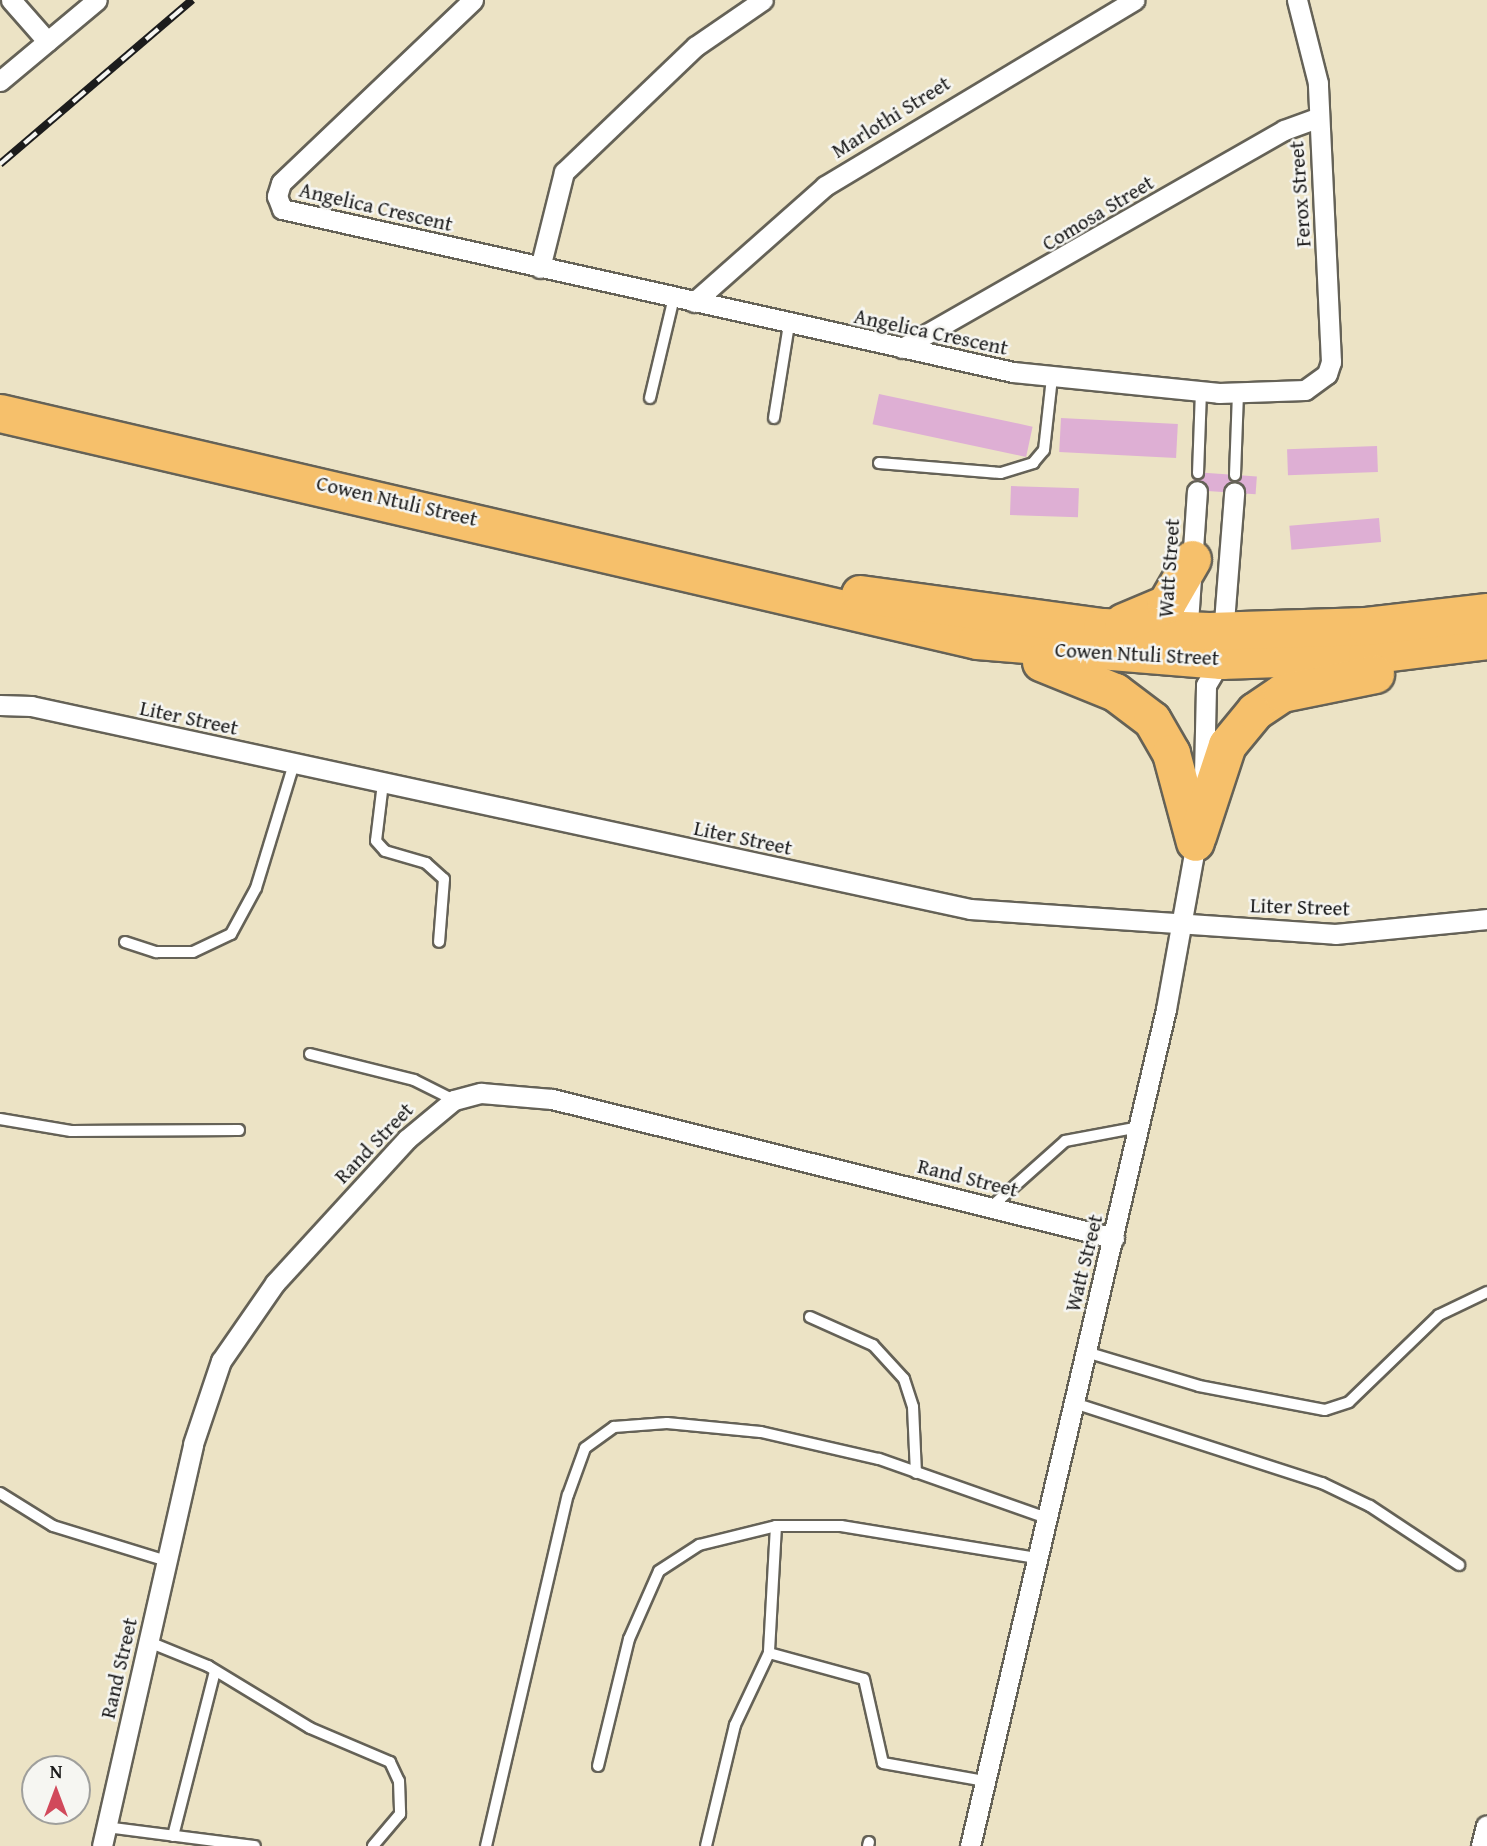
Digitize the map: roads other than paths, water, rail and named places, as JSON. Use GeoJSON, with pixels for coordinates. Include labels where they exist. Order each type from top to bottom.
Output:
{"type":"FeatureCollection","features":[{"type":"Feature","properties":{"kind":"highway","name":"Cowen Ntuli Street"},"geometry":{"type":"LineString","coordinates":[[0,414],[793,593],[839,612],[976,640],[1205,653],[1367,654],[1487,640]]}},
{"type":"Feature","properties":{"kind":"highway"},"geometry":{"type":"LineString","coordinates":[[1102,627],[1166,604],[1192,559]]}},
{"type":"Feature","properties":{"kind":"highway","name":"Cowen Ntuli Street"},"geometry":{"type":"LineString","coordinates":[[793,593],[846,592],[1102,627],[1205,653],[1366,626],[1487,612]]}},
{"type":"Feature","properties":{"kind":"highway"},"geometry":{"type":"LineString","coordinates":[[976,640],[1094,682],[1152,720],[1171,753],[1196,839]]}},
{"type":"Feature","properties":{"kind":"highway"},"geometry":{"type":"LineString","coordinates":[[1196,839],[1227,745],[1255,711],[1282,693],[1487,657]]}},
{"type":"Feature","properties":{"kind":"street"},"geometry":{"type":"LineString","coordinates":[[11,0],[47,41]]}},
{"type":"Feature","properties":{"kind":"street"},"geometry":{"type":"LineString","coordinates":[[0,81],[97,0]]}},
{"type":"Feature","properties":{"kind":"street","name":"Angelica Crescent"},"geometry":{"type":"LineString","coordinates":[[472,0],[281,183],[277,201],[282,209],[789,324],[1052,377],[1201,392],[1238,393],[1289,393],[1318,384]]}},
{"type":"Feature","properties":{"kind":"street"},"geometry":{"type":"LineString","coordinates":[[540,268],[564,172],[696,46],[763,0]]}},
{"type":"Feature","properties":{"kind":"street","name":"Marlothi Street"},"geometry":{"type":"LineString","coordinates":[[694,302],[825,186],[1134,0]]}},
{"type":"Feature","properties":{"kind":"street","name":"Ferox Street"},"geometry":{"type":"LineString","coordinates":[[1297,0],[1318,83],[1317,118],[1332,351],[1318,384]]}},
{"type":"Feature","properties":{"kind":"street","name":"Comosa Street"},"geometry":{"type":"LineString","coordinates":[[902,348],[1284,130],[1317,118]]}},
{"type":"Feature","properties":{"kind":"street","name":"Watt Street"},"geometry":{"type":"LineString","coordinates":[[1197,482],[1192,559],[1205,653]]}},
{"type":"Feature","properties":{"kind":"street","name":"Watt Street"},"geometry":{"type":"LineString","coordinates":[[970,1846],[1036,1558],[1114,1238],[1185,924],[1196,839],[1205,653],[1234,484]]}},
{"type":"Feature","properties":{"kind":"street","name":"Liter Street"},"geometry":{"type":"LineString","coordinates":[[0,705],[294,764],[970,909],[1335,934],[1487,919]]}},
{"type":"Feature","properties":{"kind":"street","name":"Rand Street"},"geometry":{"type":"LineString","coordinates":[[104,1836],[209,1388],[240,1324],[407,1139],[454,1100],[481,1093],[552,1099],[1114,1238]]}},
{"type":"Feature","properties":{"kind":"street"},"geometry":{"type":"LineString","coordinates":[[1481,1846],[1486,1826]]}},
{"type":"Feature","properties":{"kind":"lane"},"geometry":{"type":"LineString","coordinates":[[650,398],[674,297]]}},
{"type":"Feature","properties":{"kind":"lane"},"geometry":{"type":"LineString","coordinates":[[774,418],[789,324]]}},
{"type":"Feature","properties":{"kind":"lane"},"geometry":{"type":"LineString","coordinates":[[879,463],[991,473],[1033,463],[1044,450],[1052,377]]}},
{"type":"Feature","properties":{"kind":"lane","name":"Watt Street"},"geometry":{"type":"LineString","coordinates":[[1197,482],[1201,392]]}},
{"type":"Feature","properties":{"kind":"lane","name":"Watt Street"},"geometry":{"type":"LineString","coordinates":[[1234,484],[1238,393]]}},
{"type":"Feature","properties":{"kind":"lane"},"geometry":{"type":"LineString","coordinates":[[125,942],[156,952],[192,952],[231,934],[256,888],[294,764]]}},
{"type":"Feature","properties":{"kind":"lane"},"geometry":{"type":"LineString","coordinates":[[383,783],[376,841],[385,851],[426,863],[444,879],[439,943]]}},
{"type":"Feature","properties":{"kind":"lane"},"geometry":{"type":"LineString","coordinates":[[310,1054],[415,1080],[454,1100]]}},
{"type":"Feature","properties":{"kind":"lane"},"geometry":{"type":"LineString","coordinates":[[0,1119],[71,1131],[239,1130]]}},
{"type":"Feature","properties":{"kind":"lane"},"geometry":{"type":"LineString","coordinates":[[990,1207],[1065,1141],[1139,1127]]}},
{"type":"Feature","properties":{"kind":"lane"},"geometry":{"type":"LineString","coordinates":[[1086,1352],[1199,1386],[1325,1410],[1349,1402],[1438,1315],[1487,1292]]}},
{"type":"Feature","properties":{"kind":"lane"},"geometry":{"type":"LineString","coordinates":[[810,1317],[873,1345],[905,1379],[913,1407],[916,1473]]}},
{"type":"Feature","properties":{"kind":"lane"},"geometry":{"type":"LineString","coordinates":[[1074,1403],[1322,1483],[1370,1506],[1459,1565]]}},
{"type":"Feature","properties":{"kind":"lane"},"geometry":{"type":"LineString","coordinates":[[486,1846],[568,1495],[585,1448],[598,1437],[638,1423],[708,1426],[832,1447],[1047,1518]]}},
{"type":"Feature","properties":{"kind":"lane"},"geometry":{"type":"LineString","coordinates":[[0,1493],[53,1526],[168,1561]]}},
{"type":"Feature","properties":{"kind":"lane"},"geometry":{"type":"LineString","coordinates":[[706,1846],[735,1725],[769,1653],[776,1526]]}},
{"type":"Feature","properties":{"kind":"lane"},"geometry":{"type":"LineString","coordinates":[[598,1766],[629,1639],[659,1571],[699,1545],[776,1526],[841,1526],[1036,1558]]}},
{"type":"Feature","properties":{"kind":"lane"},"geometry":{"type":"LineString","coordinates":[[149,1642],[215,1671],[310,1728],[390,1762],[399,1781],[400,1814],[373,1846]]}},
{"type":"Feature","properties":{"kind":"lane"},"geometry":{"type":"LineString","coordinates":[[769,1653],[864,1679],[883,1763],[985,1781]]}},
{"type":"Feature","properties":{"kind":"lane"},"geometry":{"type":"LineString","coordinates":[[173,1836],[215,1671]]}},
{"type":"Feature","properties":{"kind":"lane"},"geometry":{"type":"LineString","coordinates":[[104,1836],[173,1836],[255,1846]]}},
{"type":"Feature","properties":{"kind":"railway"},"geometry":{"type":"LineString","coordinates":[[0,164],[192,0]]}}]}
